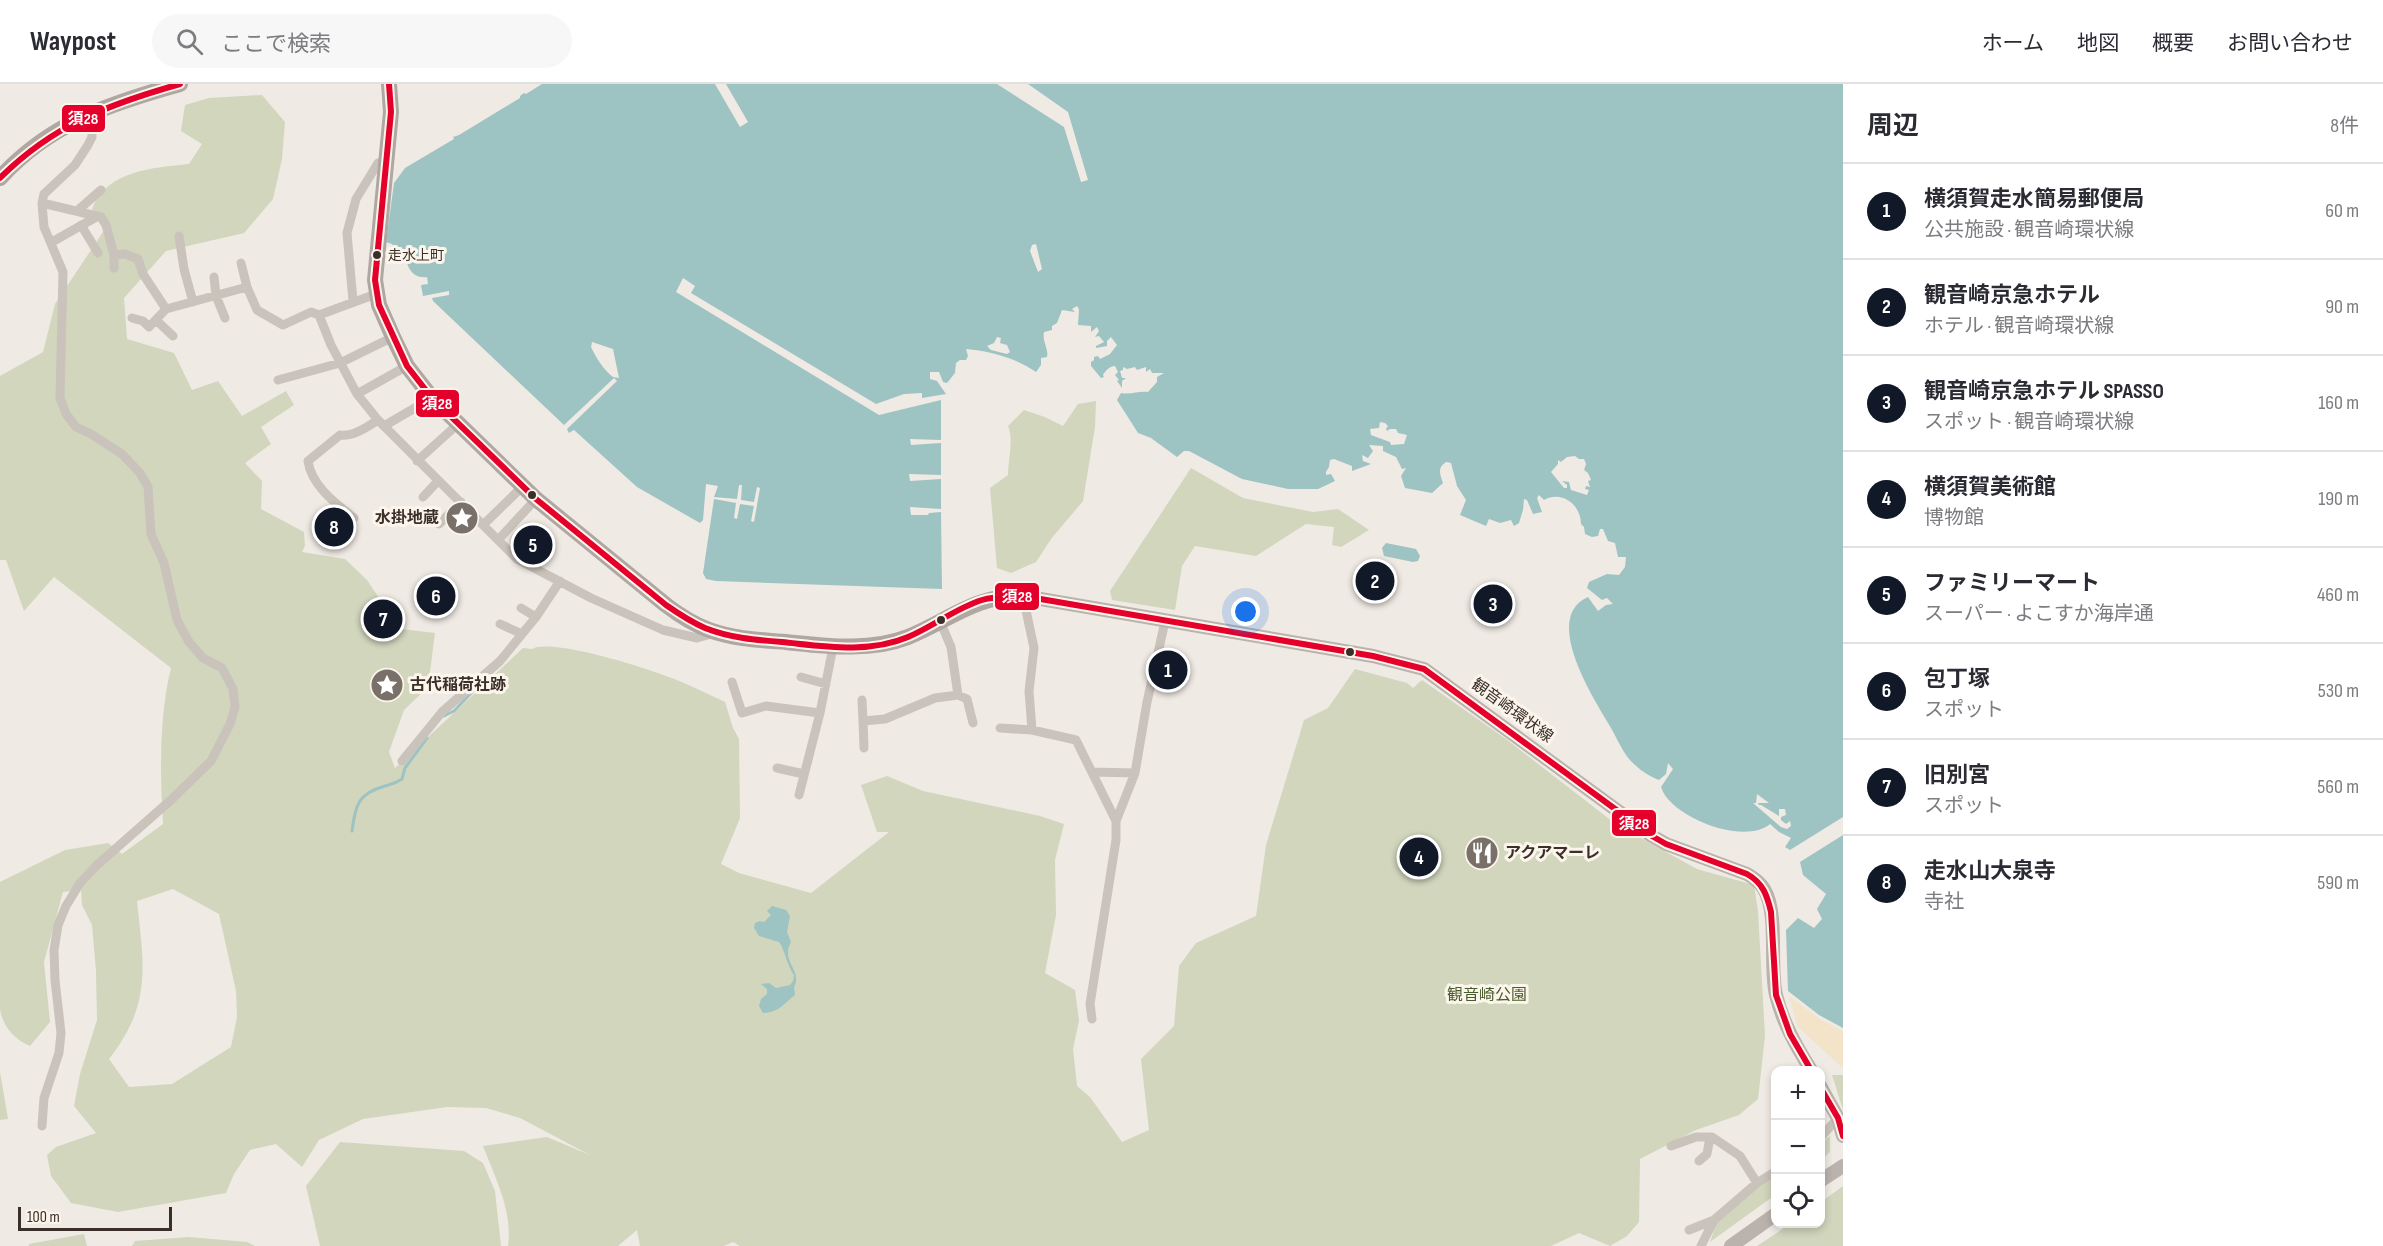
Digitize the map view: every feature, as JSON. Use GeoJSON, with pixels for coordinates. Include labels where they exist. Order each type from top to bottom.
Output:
{"type":"FeatureCollection","features":[{"type":"Feature","properties":{"kind":"highway"},"geometry":{"type":"LineString","coordinates":[[0,178],[14,162],[45,138],[79,118],[120,101],[180,84]]}},
{"type":"Feature","properties":{"kind":"highway"},"geometry":{"type":"LineString","coordinates":[[389,84],[391,106],[375,280],[376,294],[407,366],[432,398],[522,487],[675,612],[717,632],[738,638],[833,647],[885,644],[908,637],[967,606],[984,600],[1023,596]]}},
{"type":"Feature","properties":{"kind":"main road","name":"観音崎環状線"},"geometry":{"type":"LineString","coordinates":[[1023,596],[1373,656],[1424,669],[1652,836],[1747,874],[1758,881],[1765,890],[1770,907],[1775,992],[1791,1038],[1808,1066]]}},
{"type":"Feature","properties":{"kind":"main road"},"geometry":{"type":"LineString","coordinates":[[1825,1094],[1838,1118],[1843,1136]]}},
{"type":"Feature","properties":{"kind":"main road"},"geometry":{"type":"LineString","coordinates":[[1825,1178],[1843,1166]]}},
{"type":"Feature","properties":{"kind":"main road"},"geometry":{"type":"LineString","coordinates":[[1731,1246],[1771,1218]]}},
{"type":"Feature","properties":{"kind":"street"},"geometry":{"type":"LineString","coordinates":[[14,162],[58,141],[81,125],[87,123],[92,125],[92,137],[88,145],[75,165],[44,194],[42,203],[44,227],[63,272],[60,398],[66,414],[76,427],[122,454],[140,472],[148,488],[152,534],[164,563],[177,620],[189,642],[203,658],[222,668],[233,688],[235,707],[230,724],[211,761],[172,800],[96,866],[80,883],[66,906],[58,925],[54,950],[61,1033],[59,1053],[44,1098],[42,1126]]}},
{"type":"Feature","properties":{"kind":"street"},"geometry":{"type":"LineString","coordinates":[[353,301],[347,233],[356,199],[378,164],[386,162]]}},
{"type":"Feature","properties":{"kind":"street"},"geometry":{"type":"LineString","coordinates":[[77,211],[101,190]]}},
{"type":"Feature","properties":{"kind":"street"},"geometry":{"type":"LineString","coordinates":[[42,203],[98,216],[106,225],[114,255],[114,268]]}},
{"type":"Feature","properties":{"kind":"street"},"geometry":{"type":"LineString","coordinates":[[52,242],[98,216]]}},
{"type":"Feature","properties":{"kind":"street"},"geometry":{"type":"LineString","coordinates":[[81,225],[98,253]]}},
{"type":"Feature","properties":{"kind":"street"},"geometry":{"type":"LineString","coordinates":[[179,236],[184,269],[193,302]]}},
{"type":"Feature","properties":{"kind":"street"},"geometry":{"type":"LineString","coordinates":[[114,255],[125,254],[138,259],[143,274],[166,309]]}},
{"type":"Feature","properties":{"kind":"street"},"geometry":{"type":"LineString","coordinates":[[242,263],[247,287],[257,310],[283,325],[310,312],[320,315],[376,294]]}},
{"type":"Feature","properties":{"kind":"street"},"geometry":{"type":"LineString","coordinates":[[214,277],[216,296],[225,318]]}},
{"type":"Feature","properties":{"kind":"street"},"geometry":{"type":"LineString","coordinates":[[132,318],[143,321],[149,327],[166,309],[247,287]]}},
{"type":"Feature","properties":{"kind":"street"},"geometry":{"type":"LineString","coordinates":[[320,315],[340,363],[357,394],[417,461],[484,524],[517,559],[663,630],[697,638],[717,632]]}},
{"type":"Feature","properties":{"kind":"street"},"geometry":{"type":"LineString","coordinates":[[156,320],[173,336]]}},
{"type":"Feature","properties":{"kind":"street"},"geometry":{"type":"LineString","coordinates":[[278,380],[340,363],[393,337]]}},
{"type":"Feature","properties":{"kind":"street"},"geometry":{"type":"LineString","coordinates":[[357,394],[407,366]]}},
{"type":"Feature","properties":{"kind":"street"},"geometry":{"type":"LineString","coordinates":[[354,518],[334,503],[310,474],[308,461],[340,435],[346,436],[381,423],[432,398]]}},
{"type":"Feature","properties":{"kind":"street"},"geometry":{"type":"LineString","coordinates":[[417,461],[458,424]]}},
{"type":"Feature","properties":{"kind":"street"},"geometry":{"type":"LineString","coordinates":[[423,496],[438,481]]}},
{"type":"Feature","properties":{"kind":"street"},"geometry":{"type":"LineString","coordinates":[[484,524],[522,487]]}},
{"type":"Feature","properties":{"kind":"street"},"geometry":{"type":"LineString","coordinates":[[498,540],[536,499]]}},
{"type":"Feature","properties":{"kind":"street"},"geometry":{"type":"LineString","coordinates":[[439,524],[461,502]]}},
{"type":"Feature","properties":{"kind":"street"},"geometry":{"type":"LineString","coordinates":[[402,761],[442,712],[500,661],[537,617],[560,581]]}},
{"type":"Feature","properties":{"kind":"street"},"geometry":{"type":"LineString","coordinates":[[1023,596],[1034,648],[1029,691],[1032,730]]}},
{"type":"Feature","properties":{"kind":"street"},"geometry":{"type":"LineString","coordinates":[[521,608],[537,617]]}},
{"type":"Feature","properties":{"kind":"street"},"geometry":{"type":"LineString","coordinates":[[663,630],[675,612]]}},
{"type":"Feature","properties":{"kind":"street"},"geometry":{"type":"LineString","coordinates":[[940,621],[951,647],[958,695]]}},
{"type":"Feature","properties":{"kind":"street"},"geometry":{"type":"LineString","coordinates":[[500,624],[522,634]]}},
{"type":"Feature","properties":{"kind":"street"},"geometry":{"type":"LineString","coordinates":[[1092,1019],[1090,1004],[1116,840],[1116,821],[1135,773],[1147,702],[1164,626]]}},
{"type":"Feature","properties":{"kind":"street"},"geometry":{"type":"LineString","coordinates":[[799,795],[820,713],[833,647]]}},
{"type":"Feature","properties":{"kind":"street"},"geometry":{"type":"LineString","coordinates":[[801,677],[826,684]]}},
{"type":"Feature","properties":{"kind":"street"},"geometry":{"type":"LineString","coordinates":[[447,680],[462,693]]}},
{"type":"Feature","properties":{"kind":"street"},"geometry":{"type":"LineString","coordinates":[[732,682],[742,713],[766,706],[820,713]]}},
{"type":"Feature","properties":{"kind":"street"},"geometry":{"type":"LineString","coordinates":[[863,722],[885,719],[935,698],[958,695],[967,699],[972,723]]}},
{"type":"Feature","properties":{"kind":"street"},"geometry":{"type":"LineString","coordinates":[[862,700],[864,748]]}},
{"type":"Feature","properties":{"kind":"street"},"geometry":{"type":"LineString","coordinates":[[1000,728],[1032,730],[1076,740],[1116,821]]}},
{"type":"Feature","properties":{"kind":"street"},"geometry":{"type":"LineString","coordinates":[[777,768],[804,774]]}},
{"type":"Feature","properties":{"kind":"street"},"geometry":{"type":"LineString","coordinates":[[1092,772],[1135,773]]}},
{"type":"Feature","properties":{"kind":"street"},"geometry":{"type":"LineString","coordinates":[[1825,1133],[1838,1118]]}},
{"type":"Feature","properties":{"kind":"street"},"geometry":{"type":"LineString","coordinates":[[1671,1146],[1696,1137],[1710,1137],[1740,1156],[1757,1183]]}},
{"type":"Feature","properties":{"kind":"street"},"geometry":{"type":"LineString","coordinates":[[1699,1161],[1710,1152],[1710,1137]]}},
{"type":"Feature","properties":{"kind":"street"},"geometry":{"type":"LineString","coordinates":[[1689,1230],[1714,1220],[1757,1183],[1771,1174]]}},
{"type":"Feature","properties":{"kind":"street"},"geometry":{"type":"LineString","coordinates":[[1701,1246],[1714,1220]]}},
{"type":"Feature","properties":{"kind":"green space","name":"観音崎公園"},"geometry":{"type":"Polygon","coordinates":[[[262,95],[285,122],[282,159],[273,199],[244,233],[166,251],[124,298],[127,339],[174,353],[192,390],[218,381],[242,416],[286,391],[294,405],[261,427],[271,444],[245,463],[262,481],[261,509],[304,532],[305,546],[302,552],[345,559],[367,580],[379,598],[393,628],[435,633],[428,687],[404,710],[389,752],[395,768],[523,648],[558,647],[638,666],[725,702],[739,739],[740,818],[721,864],[739,873],[811,893],[889,832],[877,832],[861,785],[887,776],[923,791],[1040,816],[1064,824],[1055,860],[1056,915],[1045,973],[1075,990],[1079,1021],[1073,1049],[1077,1086],[1090,1097],[1122,1142],[1149,1130],[1141,1059],[1174,1026],[1179,966],[1196,943],[1256,916],[1266,845],[1304,720],[1328,708],[1355,669],[1407,683],[1413,688],[1422,680],[1506,739],[1617,825],[1697,869],[1754,885],[1758,911],[1765,1036],[1758,1099],[1739,1115],[1696,1130],[1640,1159],[1639,1222],[1627,1236],[1610,1246],[1579,1233],[1551,1246],[740,1246],[733,1242],[724,1246],[640,1246],[637,1230],[618,1246],[508,1246],[508,1220],[505,1208],[498,1182],[483,1146],[547,1137],[590,1155],[520,1118],[486,1108],[447,1107],[363,1119],[319,1140],[302,1167],[276,1144],[250,1150],[234,1174],[226,1193],[118,1212],[71,1203],[51,1176],[47,1155],[56,1147],[96,1133],[74,1106],[80,1074],[97,1020],[92,925],[82,905],[81,890],[63,892],[44,962],[50,1022],[30,1046],[10,1032],[0,1009],[0,882],[65,850],[108,843],[122,854],[163,824],[162,726],[171,668],[54,577],[24,611],[6,560],[0,560],[0,376],[43,352],[55,304],[105,229],[92,209],[99,196],[108,186],[133,173],[189,164],[202,144],[181,131],[185,105],[209,98],[262,95]],[[173,889],[137,901],[143,965],[139,1002],[123,1039],[109,1059],[129,1087],[172,1084],[231,1047],[237,1017],[236,991],[219,914],[173,889]]]}},
{"type":"Feature","properties":{"kind":"green space"},"geometry":{"type":"Polygon","coordinates":[[[1096,401],[1095,427],[1083,501],[1051,539],[1036,562],[1011,573],[997,568],[990,488],[1008,475],[1011,443],[1008,426],[1024,410],[1063,426],[1078,404],[1096,401]]]}},
{"type":"Feature","properties":{"kind":"green space"},"geometry":{"type":"Polygon","coordinates":[[[1191,468],[1243,498],[1313,512],[1338,509],[1369,530],[1341,547],[1332,545],[1334,527],[1306,524],[1256,556],[1195,546],[1182,566],[1175,610],[1112,600],[1110,591],[1191,468]]]}},
{"type":"Feature","properties":{"kind":"green space"},"geometry":{"type":"Polygon","coordinates":[[[0,1072],[8,1119],[0,1120],[0,1072]]]}},
{"type":"Feature","properties":{"kind":"green space"},"geometry":{"type":"Polygon","coordinates":[[[1832,1075],[1843,1075],[1843,1110],[1832,1075]]]}},
{"type":"Feature","properties":{"kind":"green space"},"geometry":{"type":"Polygon","coordinates":[[[1830,1136],[1830,1152],[1825,1156],[1825,1140],[1830,1136]]]}},
{"type":"Feature","properties":{"kind":"green space"},"geometry":{"type":"Polygon","coordinates":[[[340,1142],[464,1151],[483,1163],[495,1191],[501,1246],[320,1246],[306,1186],[340,1142]]]}},
{"type":"Feature","properties":{"kind":"green space"},"geometry":{"type":"Polygon","coordinates":[[[1771,1178],[1771,1198],[1710,1242],[1717,1222],[1771,1178]]]}},
{"type":"Feature","properties":{"kind":"green space"},"geometry":{"type":"Polygon","coordinates":[[[1843,1186],[1843,1246],[1757,1246],[1784,1228],[1825,1228],[1825,1199],[1843,1186]]]}},
{"type":"Feature","properties":{"kind":"green space"},"geometry":{"type":"Polygon","coordinates":[[[84,1234],[87,1246],[29,1246],[29,1244],[84,1234]]]}},
{"type":"Feature","properties":{"kind":"green space"},"geometry":{"type":"Polygon","coordinates":[[[189,1237],[247,1242],[255,1246],[132,1246],[135,1241],[189,1237]]]}},
{"type":"Feature","properties":{"kind":"sand"},"geometry":{"type":"Polygon","coordinates":[[[1789,996],[1821,1020],[1843,1031],[1843,1068],[1798,1027],[1789,996]]]}},
{"type":"Feature","properties":{"kind":"water"},"geometry":{"type":"Polygon","coordinates":[[[542,84],[715,84],[740,127],[748,122],[726,84],[1843,84],[1843,817],[1790,850],[1785,847],[1791,838],[1770,824],[1758,830],[1743,832],[1726,830],[1693,818],[1678,809],[1667,798],[1661,787],[1673,769],[1668,763],[1666,774],[1659,780],[1643,771],[1629,759],[1583,677],[1570,639],[1569,621],[1575,607],[1588,597],[1598,611],[1606,605],[1613,604],[1607,598],[1602,600],[1587,588],[1589,582],[1607,574],[1619,575],[1625,567],[1626,557],[1618,557],[1615,543],[1608,541],[1603,529],[1600,529],[1598,536],[1592,537],[1585,534],[1578,511],[1569,501],[1557,497],[1544,500],[1539,495],[1537,498],[1542,512],[1533,514],[1527,500],[1524,499],[1519,523],[1514,526],[1511,520],[1500,523],[1489,519],[1486,526],[1460,515],[1466,500],[1457,486],[1451,463],[1446,462],[1441,467],[1440,474],[1443,483],[1432,493],[1405,488],[1401,476],[1406,468],[1402,469],[1396,457],[1383,451],[1383,446],[1369,445],[1373,451],[1368,458],[1362,455],[1363,461],[1371,464],[1352,471],[1352,466],[1334,459],[1330,460],[1326,475],[1331,474],[1335,481],[1318,489],[1288,489],[1242,479],[1189,451],[1184,451],[1177,457],[1151,438],[1138,433],[1117,400],[1121,393],[1148,392],[1157,382],[1157,377],[1164,373],[1152,373],[1150,369],[1146,372],[1146,367],[1137,370],[1135,367],[1127,369],[1123,367],[1120,371],[1122,378],[1126,378],[1122,381],[1122,388],[1115,375],[1118,372],[1115,366],[1108,369],[1101,378],[1091,366],[1091,362],[1094,357],[1098,356],[1100,359],[1110,354],[1117,345],[1111,337],[1107,341],[1107,346],[1096,348],[1104,342],[1099,336],[1095,337],[1099,331],[1097,327],[1091,332],[1091,326],[1078,325],[1079,309],[1077,306],[1072,309],[1075,312],[1062,310],[1052,330],[1044,332],[1047,357],[1041,358],[1041,365],[1036,372],[1002,356],[966,349],[968,356],[966,360],[956,363],[955,373],[947,383],[943,382],[939,372],[930,372],[930,379],[937,381],[946,394],[922,398],[922,393],[904,394],[876,404],[691,293],[695,286],[683,278],[676,292],[879,415],[941,400],[941,440],[910,439],[911,445],[941,443],[941,475],[909,474],[910,481],[941,479],[941,509],[910,507],[911,515],[941,512],[942,589],[706,579],[703,573],[714,499],[736,503],[734,518],[737,519],[740,504],[754,506],[751,521],[754,522],[760,488],[757,487],[754,502],[741,500],[742,485],[739,485],[737,499],[714,497],[718,486],[706,484],[703,520],[700,523],[637,487],[574,430],[569,433],[567,429],[617,381],[614,378],[564,425],[433,301],[432,298],[449,295],[449,291],[423,296],[421,285],[428,284],[427,277],[414,274],[409,268],[405,254],[395,253],[392,244],[386,242],[394,183],[405,168],[520,98],[524,93],[542,84]],[[997,337],[994,343],[987,346],[991,350],[1007,354],[1010,352],[1007,345],[1000,343],[1001,338],[997,337]],[[592,342],[591,347],[606,371],[613,377],[619,378],[613,349],[592,342]],[[1380,422],[1379,428],[1370,429],[1371,435],[1390,442],[1391,445],[1404,444],[1407,435],[1398,433],[1396,429],[1387,431],[1388,426],[1385,423],[1380,422]],[[1575,456],[1567,457],[1561,462],[1558,460],[1558,464],[1551,472],[1564,488],[1567,488],[1567,485],[1562,481],[1569,482],[1571,490],[1587,495],[1589,490],[1585,489],[1586,486],[1590,487],[1588,481],[1591,480],[1584,470],[1586,464],[1584,459],[1575,456]],[[1757,794],[1756,803],[1753,803],[1781,827],[1787,829],[1791,826],[1790,821],[1786,824],[1781,820],[1781,817],[1786,815],[1785,809],[1779,809],[1779,816],[1759,805],[1758,803],[1769,803],[1757,794]]]}},
{"type":"Feature","properties":{"kind":"water"},"geometry":{"type":"Polygon","coordinates":[[[1386,543],[1416,549],[1420,556],[1418,561],[1384,556],[1382,548],[1386,543]]]}},
{"type":"Feature","properties":{"kind":"water"},"geometry":{"type":"Polygon","coordinates":[[[1843,835],[1843,1028],[1819,1015],[1788,991],[1786,930],[1798,918],[1814,928],[1822,919],[1817,909],[1826,894],[1803,875],[1800,862],[1843,835]]]}},
{"type":"Feature","properties":{"kind":"water"},"geometry":{"type":"Polygon","coordinates":[[[772,906],[786,910],[790,916],[787,932],[791,942],[788,955],[796,976],[795,995],[776,1010],[763,1013],[759,1006],[761,999],[767,994],[767,989],[761,984],[769,983],[776,988],[790,985],[794,975],[779,942],[759,936],[754,928],[755,923],[764,922],[771,915],[767,911],[772,906]]]}},
{"type":"Feature","properties":{"kind":"pier"},"geometry":{"type":"Polygon","coordinates":[[[997,84],[1028,84],[1068,112],[1088,180],[1081,182],[1064,127],[997,84]]]}},
{"type":"Feature","properties":{"kind":"pier"},"geometry":{"type":"Polygon","coordinates":[[[1036,244],[1042,269],[1038,272],[1030,251],[1032,245],[1036,244]]]}},
{"type":"Feature","properties":{"kind":"waterway"},"geometry":{"type":"LineString","coordinates":[[444,716],[454,711],[477,687]]}},
{"type":"Feature","properties":{"kind":"waterway"},"geometry":{"type":"LineString","coordinates":[[352,831],[357,807],[363,797],[376,789],[402,779],[405,768],[427,738]]}},
{"type":"Feature","properties":{"kind":"transit line","name":"須28"},"geometry":{"type":"LineString","coordinates":[[0,178],[40,144],[83,119],[129,100],[180,84]]}},
{"type":"Feature","properties":{"kind":"transit line","name":"須28"},"geometry":{"type":"LineString","coordinates":[[389,84],[391,112],[375,280],[379,305],[407,366],[432,398],[536,499],[666,605],[700,626],[733,636],[829,647],[861,647],[877,646],[908,637],[982,600],[1023,596],[1373,656],[1424,669],[1652,836],[1666,844],[1747,874],[1761,885],[1771,912],[1776,995],[1790,1034],[1809,1066]]}},
{"type":"Feature","properties":{"kind":"transit line","name":"須28"},"geometry":{"type":"LineString","coordinates":[[1825,1096],[1838,1118],[1843,1136]]}},
{"type":"Feature","properties":{"kind":"place","name":"走水上町"},"geometry":{"type":"Point","coordinates":[377,255]}},
{"type":"Feature","properties":{"kind":"place","name":"水掛地蔵"},"geometry":{"type":"Point","coordinates":[462,518]}},
{"type":"Feature","properties":{"kind":"place","name":"走水山大泉寺"},"geometry":{"type":"Point","coordinates":[334,527]}},
{"type":"Feature","properties":{"kind":"place","name":"ファミリーマート"},"geometry":{"type":"Point","coordinates":[533,545]}},
{"type":"Feature","properties":{"kind":"place","name":"観音崎京急ホテル"},"geometry":{"type":"Point","coordinates":[1375,581]}},
{"type":"Feature","properties":{"kind":"place","name":"包丁塚"},"geometry":{"type":"Point","coordinates":[436,596]}},
{"type":"Feature","properties":{"kind":"place","name":"観音崎京急ホテル SPASSO"},"geometry":{"type":"Point","coordinates":[1493,604]}},
{"type":"Feature","properties":{"kind":"place","name":"旧別宮"},"geometry":{"type":"Point","coordinates":[383,619]}},
{"type":"Feature","properties":{"kind":"place","name":"横須賀走水簡易郵便局"},"geometry":{"type":"Point","coordinates":[1168,670]}},
{"type":"Feature","properties":{"kind":"place","name":"古代稲荷社跡"},"geometry":{"type":"Point","coordinates":[387,685]}},
{"type":"Feature","properties":{"kind":"place","name":"アクアマーレ"},"geometry":{"type":"Point","coordinates":[1482,853]}},
{"type":"Feature","properties":{"kind":"place","name":"横須賀美術館"},"geometry":{"type":"Point","coordinates":[1419,857]}}]}
